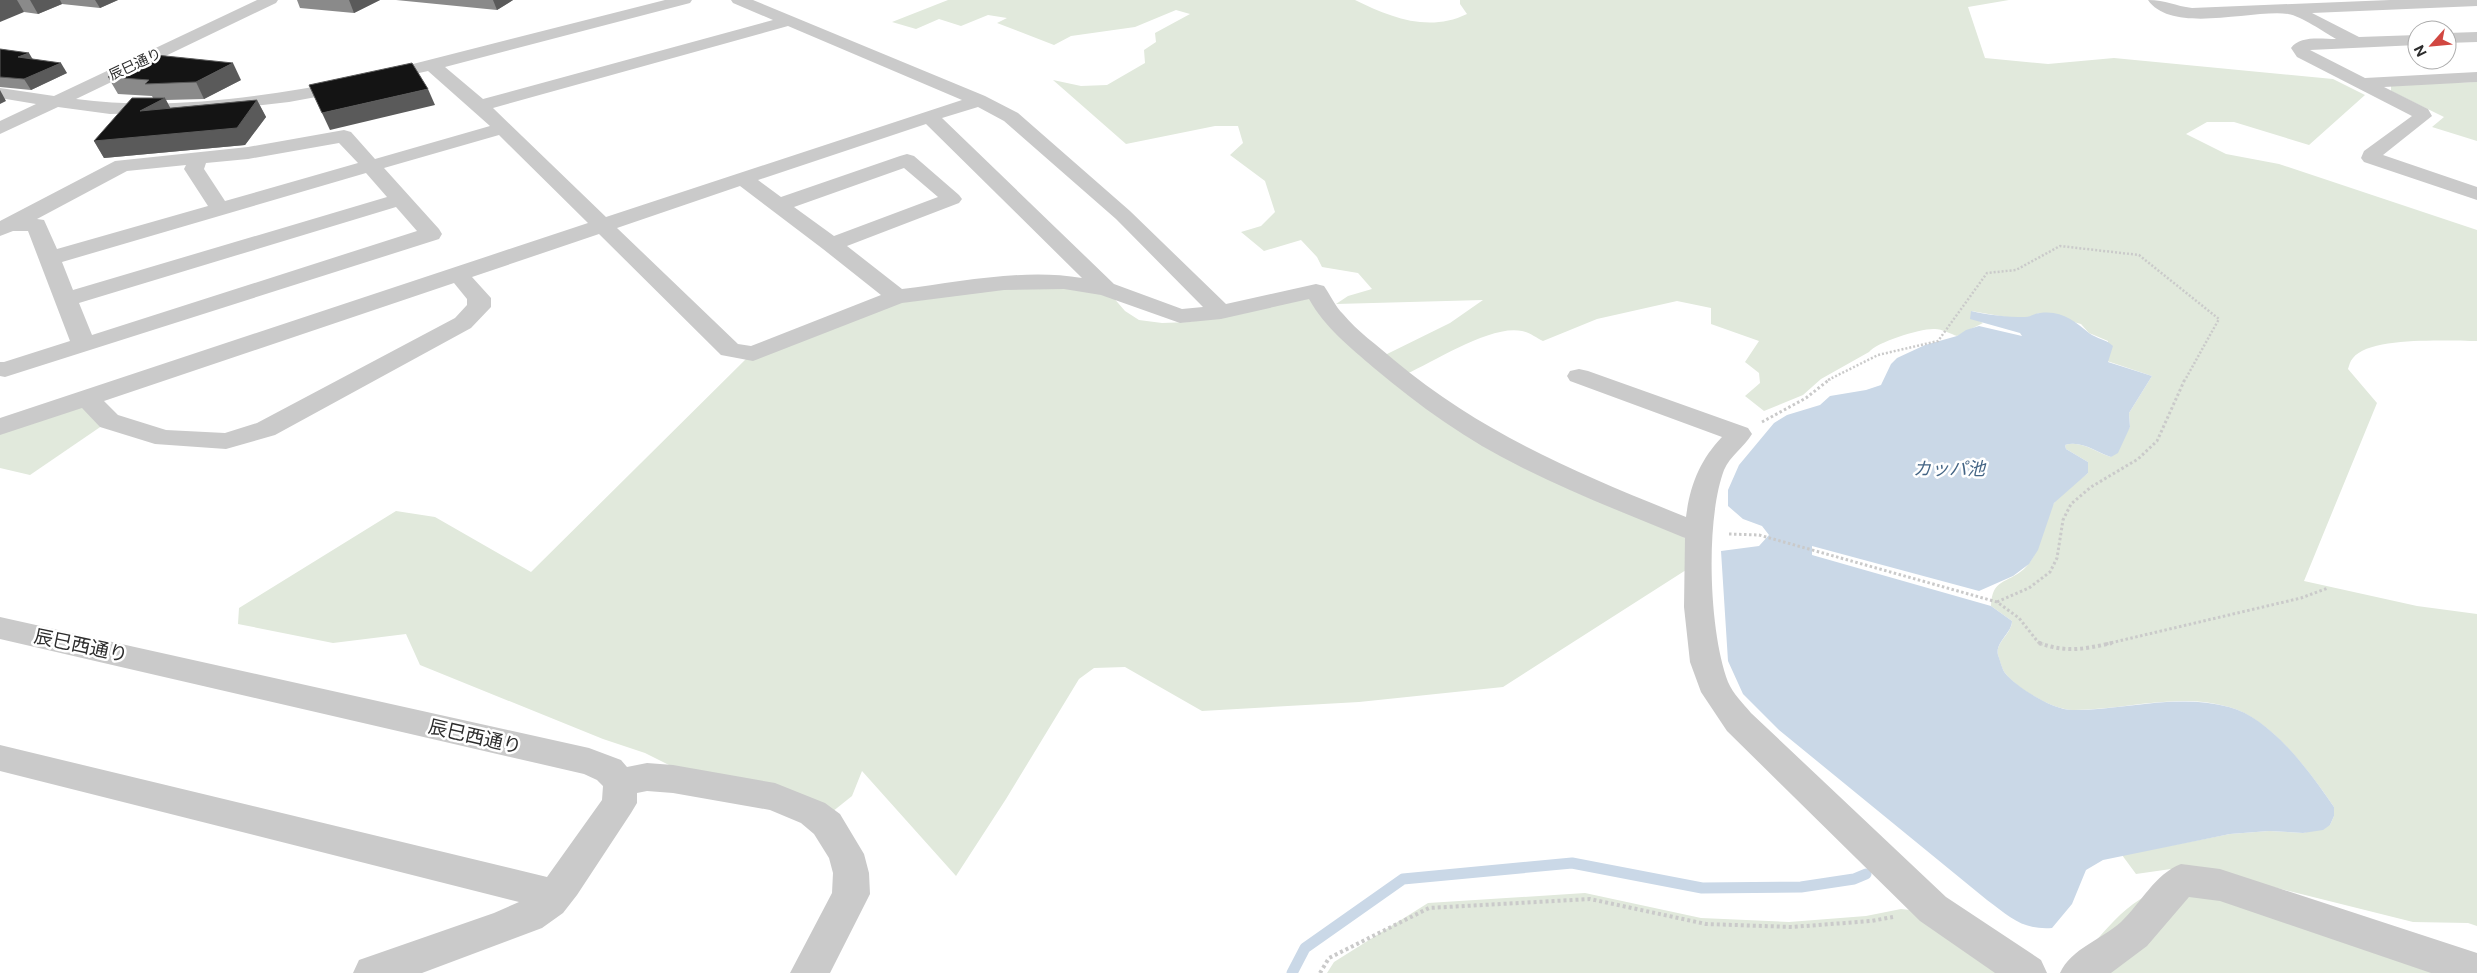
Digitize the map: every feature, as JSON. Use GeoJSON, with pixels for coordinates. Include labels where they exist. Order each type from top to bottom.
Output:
{"type":"FeatureCollection","features":[{"type":"Feature","properties":{"kind":"street","name":"辰巳通り"},"geometry":{"type":"LineString","coordinates":[[0,128],[270,0]]}},
{"type":"Feature","properties":{"kind":"street"},"geometry":{"type":"LineString","coordinates":[[405,72],[684,0]]}},
{"type":"Feature","properties":{"kind":"street"},"geometry":{"type":"LineString","coordinates":[[739,0],[979,100],[1012,117],[1122,215],[1221,312]]}},
{"type":"Feature","properties":{"kind":"street"},"geometry":{"type":"LineString","coordinates":[[2156,0],[2172,10],[2192,13],[2477,1]]}},
{"type":"Feature","properties":{"kind":"street"},"geometry":{"type":"LineString","coordinates":[[2292,9],[2355,42]]}},
{"type":"Feature","properties":{"kind":"street"},"geometry":{"type":"LineString","coordinates":[[480,106],[788,21]]}},
{"type":"Feature","properties":{"kind":"street"},"geometry":{"type":"LineString","coordinates":[[2457,38],[2477,37]]}},
{"type":"Feature","properties":{"kind":"street"},"geometry":{"type":"LineString","coordinates":[[2407,40],[2304,45],[2300,48],[2303,53],[2416,109],[2423,116],[2371,154],[2371,158],[2477,194]]}},
{"type":"Feature","properties":{"kind":"street"},"geometry":{"type":"LineString","coordinates":[[432,65],[480,106],[730,350],[752,354],[897,297],[1004,283],[1064,282],[1106,289],[1180,316],[1221,312],[1316,291],[1327,313],[1343,329],[1400,378],[1461,420],[1508,449],[1564,477],[1699,533]]}},
{"type":"Feature","properties":{"kind":"street"},"geometry":{"type":"LineString","coordinates":[[2363,83],[2477,77]]}},
{"type":"Feature","properties":{"kind":"street"},"geometry":{"type":"LineString","coordinates":[[0,93],[110,108],[209,106],[283,98],[361,83]]}},
{"type":"Feature","properties":{"kind":"street"},"geometry":{"type":"LineString","coordinates":[[0,427],[979,100]]}},
{"type":"Feature","properties":{"kind":"street"},"geometry":{"type":"LineString","coordinates":[[930,117],[1106,289]]}},
{"type":"Feature","properties":{"kind":"street"},"geometry":{"type":"LineString","coordinates":[[50,258],[503,128]]}},
{"type":"Feature","properties":{"kind":"street"},"geometry":{"type":"LineString","coordinates":[[0,369],[5,370],[431,234],[344,136],[298,145],[198,159],[122,165],[5,228]]}},
{"type":"Feature","properties":{"kind":"street"},"geometry":{"type":"LineString","coordinates":[[198,159],[194,169],[220,209]]}},
{"type":"Feature","properties":{"kind":"street"},"geometry":{"type":"LineString","coordinates":[[779,205],[906,160],[952,199],[831,244]]}},
{"type":"Feature","properties":{"kind":"street"},"geometry":{"type":"LineString","coordinates":[[743,179],[831,244],[897,297]]}},
{"type":"Feature","properties":{"kind":"street"},"geometry":{"type":"LineString","coordinates":[[67,300],[401,199]]}},
{"type":"Feature","properties":{"kind":"street"},"geometry":{"type":"LineString","coordinates":[[5,228],[36,226],[84,345]]}},
{"type":"Feature","properties":{"kind":"street"},"geometry":{"type":"LineString","coordinates":[[87,398],[109,421],[164,438],[226,441],[246,436],[266,429],[463,323],[479,307],[479,298],[458,274]]}},
{"type":"Feature","properties":{"kind":"street"},"geometry":{"type":"LineString","coordinates":[[1579,376],[1739,434],[1711,468],[1707,480],[1699,533],[1698,595],[1705,658],[1711,680],[1722,700],[1740,722],[1933,909],[2028,973]]}},
{"type":"Feature","properties":{"kind":"street","name":"辰巳西通り"},"geometry":{"type":"LineString","coordinates":[[0,628],[588,762],[609,770],[620,783]]}},
{"type":"Feature","properties":{"kind":"street"},"geometry":{"type":"LineString","coordinates":[[0,758],[555,895]]}},
{"type":"Feature","properties":{"kind":"street"},"geometry":{"type":"LineString","coordinates":[[373,973],[521,919],[550,901],[619,802],[620,783],[647,776],[775,797],[813,812],[827,824],[846,854],[851,873],[851,894],[810,973]]}},
{"type":"Feature","properties":{"kind":"street"},"geometry":{"type":"LineString","coordinates":[[2080,973],[2134,934],[2181,880],[2220,885],[2477,971]]}},
{"type":"Feature","properties":{"kind":"path"},"geometry":{"type":"LineString","coordinates":[[1739,434],[1806,398],[1826,381],[1878,355],[1938,341],[1987,273],[2016,270],[2060,246],[2139,255],[2219,319],[2168,413],[2158,440],[2144,454],[2106,477],[2071,504],[2060,523],[2054,567],[2043,579],[2015,595],[1997,602]]}},
{"type":"Feature","properties":{"kind":"path"},"geometry":{"type":"LineString","coordinates":[[1759,535],[1997,602],[2019,618],[2038,642],[2056,648],[2080,650],[2301,598],[2328,588]]}},
{"type":"Feature","properties":{"kind":"path"},"geometry":{"type":"LineString","coordinates":[[1320,973],[1329,958],[1429,908],[1590,899],[1706,924],[1792,927],[1871,921],[1933,909]]}},
{"type":"Feature","properties":{"kind":"shaded area"},"geometry":{"type":"Polygon","coordinates":[[[948,0],[1355,0],[1396,17],[1424,22],[1438,22],[1452,20],[1467,14],[1460,4],[1460,0],[2009,0],[1968,7],[1985,58],[2048,64],[2114,58],[2333,79],[2365,95],[2309,145],[2234,122],[2207,122],[2186,134],[2226,154],[2279,164],[2477,230],[2477,341],[2411,341],[2393,343],[2362,351],[2350,362],[2348,369],[2377,403],[2304,581],[2417,606],[2477,614],[2477,926],[2468,923],[2413,922],[2217,873],[2171,869],[2136,874],[2122,855],[2230,834],[2269,831],[2303,833],[2330,825],[2334,816],[2334,807],[2288,748],[2259,722],[2244,713],[2229,707],[2190,701],[2171,701],[2093,709],[2066,709],[2047,703],[2027,692],[2018,686],[2004,671],[1998,650],[2012,621],[1991,606],[1992,597],[1997,586],[2018,574],[2030,562],[2038,546],[2049,511],[2054,503],[2065,491],[2088,473],[2088,462],[2066,449],[2065,445],[2082,445],[2111,457],[2130,427],[2129,413],[2152,376],[2107,361],[2108,341],[2089,333],[2081,324],[2039,313],[2030,317],[2006,317],[1971,311],[1975,319],[1983,323],[1957,336],[1941,330],[1928,329],[1890,340],[1821,379],[1803,395],[1764,411],[1745,396],[1760,383],[1759,373],[1745,362],[1759,341],[1711,324],[1711,308],[1677,301],[1597,319],[1543,341],[1522,331],[1510,330],[1495,333],[1464,345],[1406,374],[1383,356],[1450,323],[1483,300],[1336,304],[1348,296],[1372,289],[1358,273],[1322,267],[1317,257],[1301,240],[1264,251],[1241,232],[1261,226],[1275,212],[1265,181],[1230,155],[1243,143],[1238,126],[1215,126],[1126,144],[1053,80],[1081,86],[1107,85],[1145,63],[1144,50],[1156,42],[1155,33],[1190,14],[1176,10],[1135,27],[1071,36],[1054,45],[997,23],[1007,18],[988,15],[961,26],[939,19],[916,29],[892,22],[948,0]]]}},
{"type":"Feature","properties":{"kind":"shaded area"},"geometry":{"type":"Polygon","coordinates":[[[2477,82],[2477,141],[2432,127],[2444,117],[2391,91],[2391,85],[2477,82]]]}},
{"type":"Feature","properties":{"kind":"shaded area"},"geometry":{"type":"Polygon","coordinates":[[[1046,284],[1112,296],[1125,311],[1139,320],[1162,323],[1190,322],[1215,315],[1311,298],[1395,382],[1680,534],[1687,540],[1686,570],[1503,687],[1359,702],[1202,711],[1125,667],[1094,668],[1079,679],[1006,799],[956,876],[862,771],[852,796],[832,812],[673,767],[645,753],[603,739],[420,665],[406,634],[333,643],[238,624],[239,608],[396,511],[435,517],[531,572],[749,356],[900,301],[1046,284]]]}},
{"type":"Feature","properties":{"kind":"shaded area"},"geometry":{"type":"Polygon","coordinates":[[[87,398],[109,421],[30,475],[0,468],[0,427],[87,398]]]}},
{"type":"Feature","properties":{"kind":"shaded area"},"geometry":{"type":"Polygon","coordinates":[[[2185,888],[2477,966],[2477,973],[2064,973],[2133,904],[2162,890],[2185,888]]]}},
{"type":"Feature","properties":{"kind":"shaded area"},"geometry":{"type":"Polygon","coordinates":[[[1585,893],[1701,918],[1789,922],[1866,916],[1901,909],[1919,911],[2027,973],[1327,973],[1334,962],[1428,903],[1585,893]]]}},
{"type":"Feature","properties":{"kind":"water","name":"カッパ池"},"geometry":{"type":"Polygon","coordinates":[[[1971,311],[2011,317],[2027,317],[2038,313],[2055,313],[2067,317],[2092,335],[2113,346],[2108,362],[2152,376],[2129,413],[2130,427],[2118,453],[2111,457],[2083,445],[2065,445],[2066,449],[2088,462],[2088,473],[2054,503],[2038,550],[2029,564],[2013,576],[1979,591],[1812,546],[1812,555],[1991,606],[2012,621],[1998,650],[2005,673],[2027,692],[2057,707],[2074,710],[2152,703],[2190,702],[2210,703],[2229,707],[2244,713],[2259,722],[2288,748],[2314,778],[2334,807],[2334,816],[2330,825],[2323,830],[2303,833],[2269,831],[2230,834],[2103,860],[2086,870],[2072,904],[2052,928],[2032,927],[2017,921],[1987,900],[1779,730],[1743,694],[1728,661],[1721,551],[1759,546],[1769,535],[1762,526],[1743,519],[1728,506],[1728,490],[1739,465],[1774,423],[1787,415],[1820,405],[1830,396],[1866,390],[1881,385],[1891,364],[1897,358],[1925,345],[1957,336],[1966,330],[1979,326],[2022,336],[2020,333],[1970,319],[1971,311]]]}},
{"type":"Feature","properties":{"kind":"building"},"geometry":{"type":"Polygon","coordinates":[[[0,49],[29,53],[18,57],[61,63],[24,79],[0,77],[0,49]]]}},
{"type":"Feature","properties":{"kind":"building"},"geometry":{"type":"Polygon","coordinates":[[[156,55],[233,63],[196,82],[145,84],[149,80],[108,77],[156,55]]]}},
{"type":"Feature","properties":{"kind":"building"},"geometry":{"type":"Polygon","coordinates":[[[412,63],[428,89],[322,113],[309,85],[412,63]]]}},
{"type":"Feature","properties":{"kind":"building"},"geometry":{"type":"Polygon","coordinates":[[[132,98],[165,98],[140,111],[257,100],[237,128],[94,141],[132,98]]]}},
{"type":"Feature","properties":{"kind":"waterway"},"geometry":{"type":"LineString","coordinates":[[1292,973],[1305,948],[1403,879],[1572,863],[1702,888],[1801,887],[1854,879],[1866,874]]}}]}
